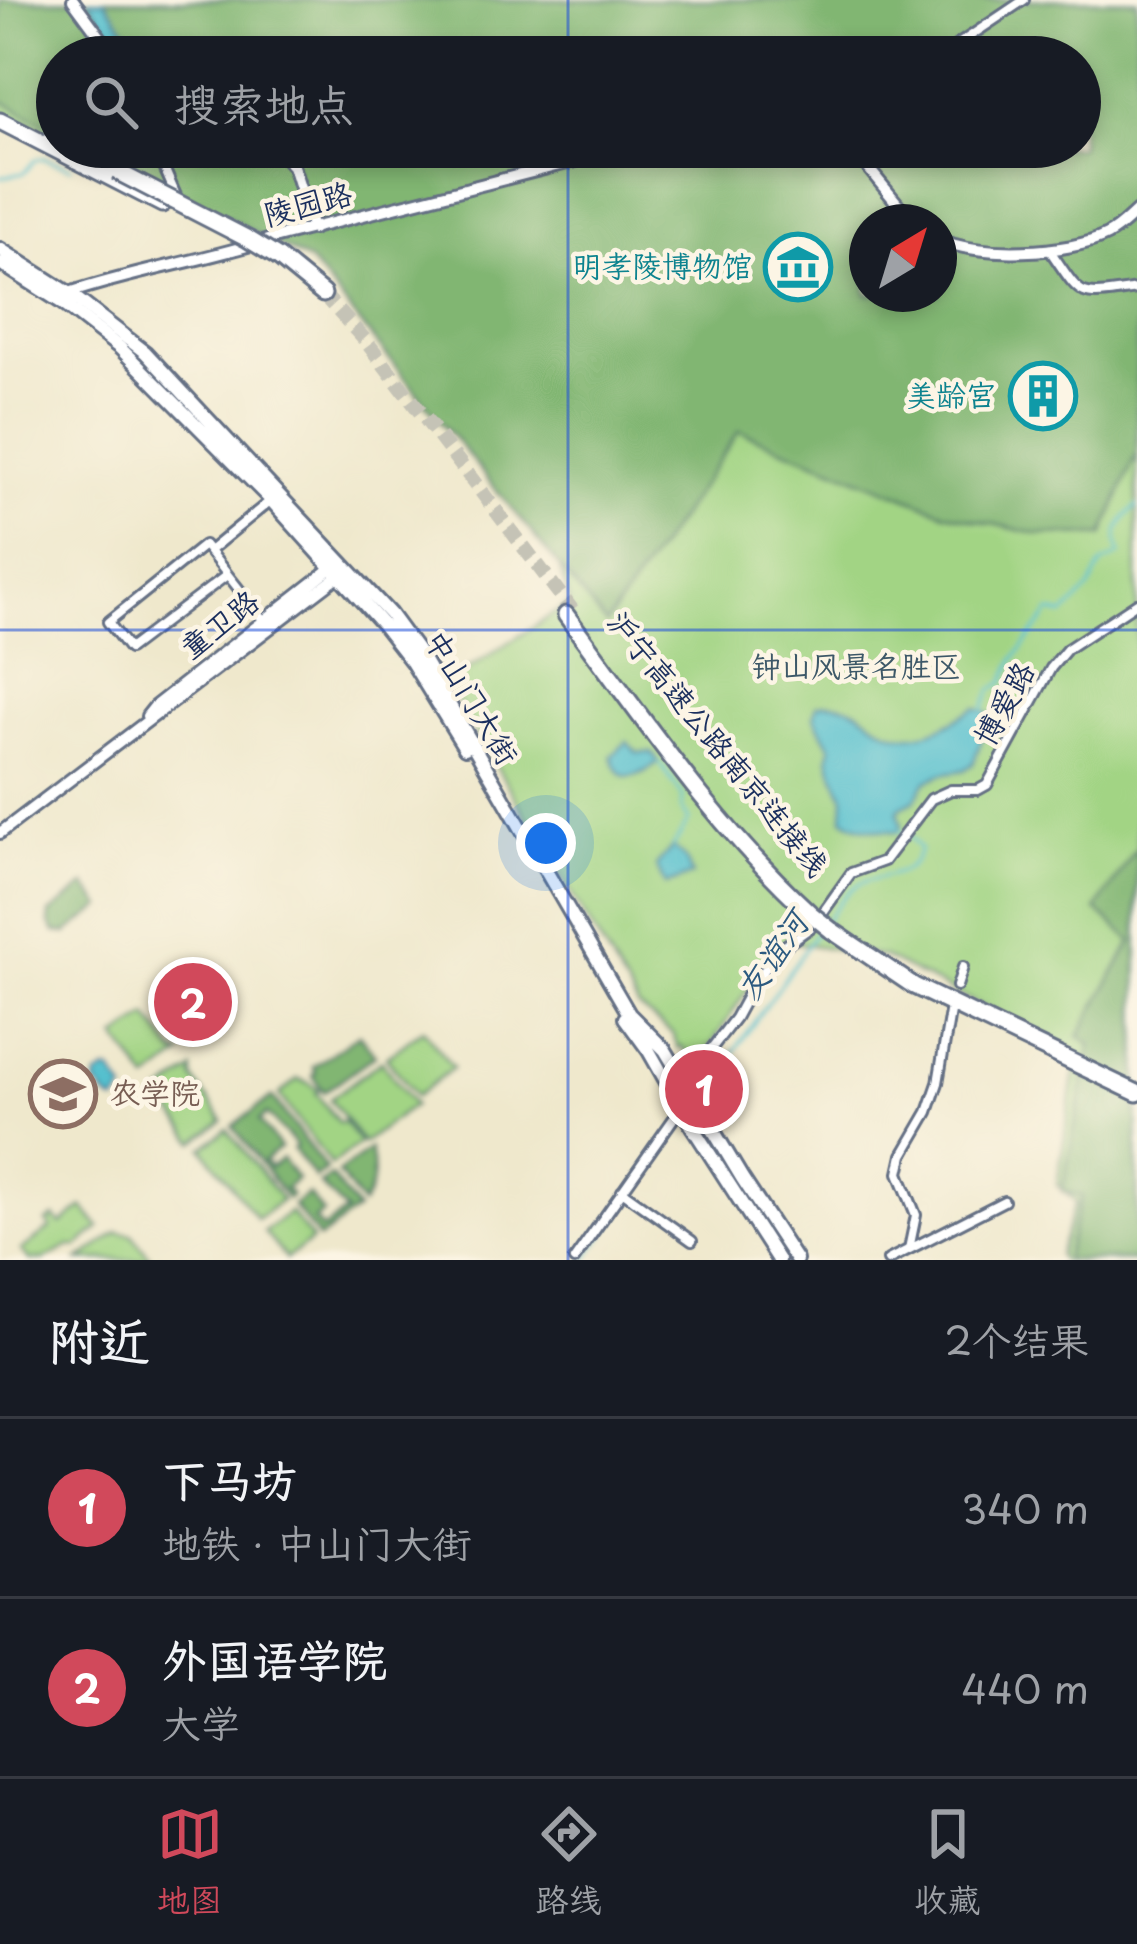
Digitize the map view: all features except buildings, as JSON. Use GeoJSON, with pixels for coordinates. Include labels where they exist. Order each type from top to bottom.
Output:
{"type":"FeatureCollection","features":[{"type":"Feature","properties":{"kind":"highway"},"geometry":{"type":"LineString","coordinates":[[0,112],[36,130]]}},
{"type":"Feature","properties":{"kind":"highway"},"geometry":{"type":"LineString","coordinates":[[0,121],[36,139]]}},
{"type":"Feature","properties":{"kind":"highway"},"geometry":{"type":"LineString","coordinates":[[93,168],[277,262]]}},
{"type":"Feature","properties":{"kind":"highway"},"geometry":{"type":"LineString","coordinates":[[110,168],[248,238],[320,298]]}},
{"type":"Feature","properties":{"kind":"highway","name":"沪宁高速公路南京连接线"},"geometry":{"type":"LineString","coordinates":[[569,612],[721,818],[774,878],[914,986],[1137,1093]]}},
{"type":"Feature","properties":{"kind":"highway","name":"沪宁高速公路南京连接线"},"geometry":{"type":"LineString","coordinates":[[833,926],[926,982],[1137,1082]]}},
{"type":"Feature","properties":{"kind":"main road","name":"中山门大街"},"geometry":{"type":"LineString","coordinates":[[0,249],[145,352],[340,568],[431,691],[622,1015],[649,1051],[774,1258]]}},
{"type":"Feature","properties":{"kind":"main road","name":"中山门大街"},"geometry":{"type":"LineString","coordinates":[[0,263],[65,298],[134,360],[390,614],[423,659],[629,1014],[664,1050],[796,1260]]}},
{"type":"Feature","properties":{"kind":"street"},"geometry":{"type":"LineString","coordinates":[[73,0],[97,36]]}},
{"type":"Feature","properties":{"kind":"street"},"geometry":{"type":"LineString","coordinates":[[970,36],[1024,0]]}},
{"type":"Feature","properties":{"kind":"street"},"geometry":{"type":"LineString","coordinates":[[163,168],[181,204],[230,230],[238,250]]}},
{"type":"Feature","properties":{"kind":"street"},"geometry":{"type":"LineString","coordinates":[[294,168],[313,229]]}},
{"type":"Feature","properties":{"kind":"street","name":"陵园路"},"geometry":{"type":"LineString","coordinates":[[65,298],[110,279],[545,168]]}},
{"type":"Feature","properties":{"kind":"street"},"geometry":{"type":"LineString","coordinates":[[868,168],[898,204]]}},
{"type":"Feature","properties":{"kind":"street"},"geometry":{"type":"LineString","coordinates":[[957,246],[1049,250],[1083,244],[1108,234],[1137,211]]}},
{"type":"Feature","properties":{"kind":"street"},"geometry":{"type":"LineString","coordinates":[[1049,250],[1076,288],[1089,296],[1137,289]]}},
{"type":"Feature","properties":{"kind":"street"},"geometry":{"type":"LineString","coordinates":[[209,551],[271,500]]}},
{"type":"Feature","properties":{"kind":"street"},"geometry":{"type":"LineString","coordinates":[[226,575],[129,649],[108,622],[204,544],[267,625]]}},
{"type":"Feature","properties":{"kind":"street","name":"童卫路"},"geometry":{"type":"LineString","coordinates":[[0,833],[340,568]]}},
{"type":"Feature","properties":{"kind":"street","name":"博爱路"},"geometry":{"type":"LineString","coordinates":[[689,1090],[755,981],[778,954],[814,925],[851,873],[884,861],[926,803],[938,794],[987,785],[1066,649],[1137,603]]}},
{"type":"Feature","properties":{"kind":"street"},"geometry":{"type":"LineString","coordinates":[[957,986],[963,967]]}},
{"type":"Feature","properties":{"kind":"street"},"geometry":{"type":"LineString","coordinates":[[909,1249],[916,1215],[899,1173],[938,1083],[950,1012]]}},
{"type":"Feature","properties":{"kind":"street"},"geometry":{"type":"LineString","coordinates":[[574,1260],[689,1090]]}},
{"type":"Feature","properties":{"kind":"street"},"geometry":{"type":"LineString","coordinates":[[624,1192],[692,1241]]}},
{"type":"Feature","properties":{"kind":"street"},"geometry":{"type":"LineString","coordinates":[[888,1260],[1004,1201]]}},
{"type":"Feature","properties":{"kind":"green space","name":"钟山风景名胜区"},"geometry":{"type":"Polygon","coordinates":[[[0,0],[1137,0],[1137,1260],[1061,1260],[1058,1255],[1076,1202],[1057,1185],[1078,1054],[884,957],[786,941],[767,960],[694,1065],[682,1046],[678,1048],[673,1034],[639,1008],[447,683],[570,603],[560,568],[743,397],[140,168],[1101,168],[1101,36],[36,36],[36,127],[0,112],[0,0]]]}},
{"type":"Feature","properties":{"kind":"green space"},"geometry":{"type":"Polygon","coordinates":[[[0,0],[1137,0],[1137,452],[1103,536],[1036,534],[946,513],[739,431],[606,624],[310,262],[131,168],[1101,168],[1101,36],[36,36],[36,119],[0,100],[0,0]]]}},
{"type":"Feature","properties":{"kind":"green space"},"geometry":{"type":"Polygon","coordinates":[[[1137,847],[1137,1260],[1067,1260],[1082,1196],[1062,1191],[1091,1044],[1079,1036],[1132,941],[1096,910],[1137,847]]]}},
{"type":"Feature","properties":{"kind":"green space"},"geometry":{"type":"Polygon","coordinates":[[[86,885],[102,907],[67,933],[55,932],[50,913],[86,885]]]}},
{"type":"Feature","properties":{"kind":"green space"},"geometry":{"type":"Polygon","coordinates":[[[148,1016],[175,1053],[182,1055],[148,1081],[117,1038],[148,1016]]]}},
{"type":"Feature","properties":{"kind":"green space"},"geometry":{"type":"Polygon","coordinates":[[[423,1029],[453,1068],[416,1096],[386,1057],[423,1029]]]}},
{"type":"Feature","properties":{"kind":"green space"},"geometry":{"type":"Polygon","coordinates":[[[359,1034],[375,1055],[324,1092],[313,1076],[313,1067],[359,1034]]]}},
{"type":"Feature","properties":{"kind":"green space"},"geometry":{"type":"Polygon","coordinates":[[[381,1061],[414,1105],[363,1143],[330,1099],[381,1061]]]}},
{"type":"Feature","properties":{"kind":"green space"},"geometry":{"type":"Polygon","coordinates":[[[193,1070],[193,1078],[223,1121],[195,1142],[160,1095],[193,1070]]]}},
{"type":"Feature","properties":{"kind":"green space"},"geometry":{"type":"Polygon","coordinates":[[[298,1079],[319,1090],[316,1093],[339,1123],[343,1121],[360,1143],[331,1165],[279,1095],[298,1079]]]}},
{"type":"Feature","properties":{"kind":"green space"},"geometry":{"type":"Polygon","coordinates":[[[272,1097],[326,1169],[315,1178],[293,1149],[296,1146],[267,1114],[259,1121],[280,1148],[264,1161],[270,1168],[282,1159],[297,1179],[285,1188],[291,1196],[287,1199],[233,1126],[272,1097]]]}},
{"type":"Feature","properties":{"kind":"green space"},"geometry":{"type":"Polygon","coordinates":[[[227,1129],[282,1200],[257,1219],[203,1148],[227,1129]]]}},
{"type":"Feature","properties":{"kind":"green space"},"geometry":{"type":"Polygon","coordinates":[[[370,1149],[372,1178],[362,1205],[338,1173],[370,1149]]]}},
{"type":"Feature","properties":{"kind":"green space"},"geometry":{"type":"Polygon","coordinates":[[[331,1176],[357,1210],[319,1239],[293,1205],[308,1194],[323,1213],[314,1220],[322,1229],[346,1212],[320,1184],[331,1176]]]}},
{"type":"Feature","properties":{"kind":"green space"},"geometry":{"type":"Polygon","coordinates":[[[83,1207],[100,1228],[77,1247],[43,1260],[29,1260],[21,1250],[51,1228],[47,1222],[54,1217],[61,1224],[83,1207]]]}},
{"type":"Feature","properties":{"kind":"green space"},"geometry":{"type":"Polygon","coordinates":[[[290,1212],[312,1240],[286,1259],[264,1232],[290,1212]]]}},
{"type":"Feature","properties":{"kind":"green space"},"geometry":{"type":"Polygon","coordinates":[[[118,1232],[132,1234],[152,1260],[79,1260],[118,1232]]]}},
{"type":"Feature","properties":{"kind":"water"},"geometry":{"type":"Polygon","coordinates":[[[89,0],[104,0],[128,33],[150,36],[113,36],[89,0]]]}},
{"type":"Feature","properties":{"kind":"water"},"geometry":{"type":"Polygon","coordinates":[[[817,705],[848,707],[903,735],[928,732],[976,707],[990,715],[973,764],[926,781],[915,800],[898,812],[902,825],[897,832],[862,827],[843,818],[844,797],[829,757],[831,747],[814,716],[817,705]]]}},
{"type":"Feature","properties":{"kind":"water"},"geometry":{"type":"Polygon","coordinates":[[[627,742],[637,753],[652,753],[659,763],[631,776],[620,773],[612,756],[627,742]]]}},
{"type":"Feature","properties":{"kind":"water"},"geometry":{"type":"Polygon","coordinates":[[[673,847],[692,875],[665,885],[656,866],[673,847]]]}},
{"type":"Feature","properties":{"kind":"water"},"geometry":{"type":"Polygon","coordinates":[[[106,1071],[112,1072],[125,1091],[115,1102],[96,1084],[106,1071]]]}},
{"type":"Feature","properties":{"kind":"waterway"},"geometry":{"type":"LineString","coordinates":[[0,177],[24,173],[36,160]]}},
{"type":"Feature","properties":{"kind":"waterway","name":"友谊河"},"geometry":{"type":"LineString","coordinates":[[982,713],[992,689],[1003,683],[1014,659],[1050,612],[1064,615],[1089,589],[1102,564],[1121,554],[1120,528],[1137,506]]}},
{"type":"Feature","properties":{"kind":"waterway"},"geometry":{"type":"LineString","coordinates":[[659,763],[683,796],[682,809],[689,820],[673,847]]}},
{"type":"Feature","properties":{"kind":"waterway","name":"友谊河"},"geometry":{"type":"LineString","coordinates":[[826,920],[853,888],[901,872],[915,860],[920,849],[899,830]]}},
{"type":"Feature","properties":{"kind":"waterway","name":"友谊河"},"geometry":{"type":"LineString","coordinates":[[699,1102],[820,927]]}},
{"type":"Feature","properties":{"kind":"waterway","name":"友谊河"},"geometry":{"type":"LineString","coordinates":[[585,1260],[683,1124]]}},
{"type":"Feature","properties":{"kind":"tunnel"},"geometry":{"type":"LineString","coordinates":[[323,294],[366,341],[572,610]]}},
{"type":"Feature","properties":{"kind":"place","name":"明孝陵博物馆"},"geometry":{"type":"Point","coordinates":[798,267]}},
{"type":"Feature","properties":{"kind":"place","name":"美龄宫"},"geometry":{"type":"Point","coordinates":[1043,396]}},
{"type":"Feature","properties":{"kind":"place","name":"外国语学院"},"geometry":{"type":"Point","coordinates":[193,1002]}},
{"type":"Feature","properties":{"kind":"place","name":"下马坊"},"geometry":{"type":"Point","coordinates":[704,1089]}},
{"type":"Feature","properties":{"kind":"place","name":"农学院"},"geometry":{"type":"Point","coordinates":[63,1094]}}]}
